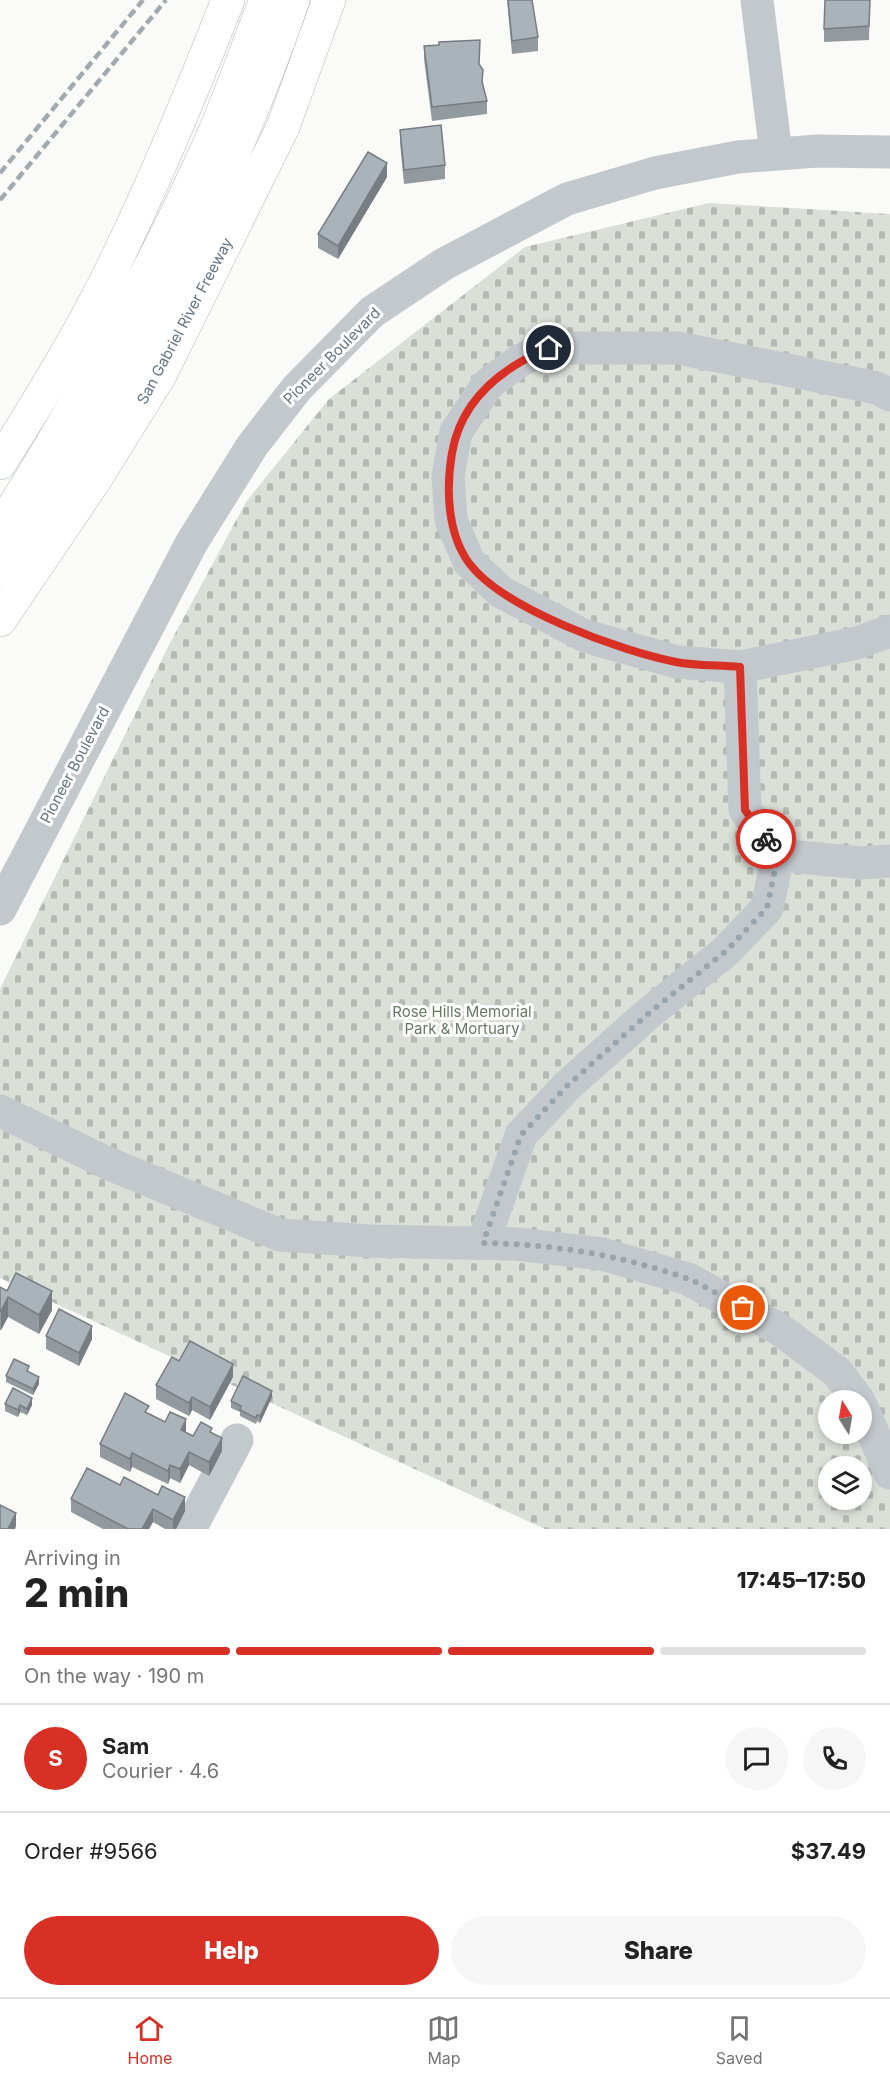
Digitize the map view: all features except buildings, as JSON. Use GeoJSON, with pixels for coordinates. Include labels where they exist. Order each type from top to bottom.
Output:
{"type":"FeatureCollection","features":[{"type":"Feature","properties":{"kind":"highway"},"geometry":{"type":"LineString","coordinates":[[0,463],[56,373],[122,250],[185,108],[228,0]]}},
{"type":"Feature","properties":{"kind":"highway"},"geometry":{"type":"LineString","coordinates":[[0,529],[52,447],[133,302],[213,135],[266,0]]}},
{"type":"Feature","properties":{"kind":"highway"},"geometry":{"type":"LineString","coordinates":[[0,573],[85,442],[153,320],[219,187],[274,56],[293,0]]}},
{"type":"Feature","properties":{"kind":"highway","name":"San Gabriel River Freeway"},"geometry":{"type":"LineString","coordinates":[[0,620],[94,481],[160,375],[283,127],[329,0]]}},
{"type":"Feature","properties":{"kind":"street"},"geometry":{"type":"LineString","coordinates":[[757,0],[776,154]]}},
{"type":"Feature","properties":{"kind":"street","name":"Pioneer Boulevard"},"geometry":{"type":"LineString","coordinates":[[0,909],[192,542],[252,446],[297,388],[372,312],[444,264],[567,199],[655,173],[738,157],[817,151],[890,153]]}},
{"type":"Feature","properties":{"kind":"street"},"geometry":{"type":"LineString","coordinates":[[890,395],[877,388],[678,348],[549,348],[521,360],[488,384],[456,432],[448,476],[451,520],[469,562],[501,592],[585,636],[677,662],[740,667],[856,643],[890,631]]}},
{"type":"Feature","properties":{"kind":"street"},"geometry":{"type":"LineString","coordinates":[[483,1243],[521,1135],[568,1085],[649,1013],[726,951],[767,908],[778,855],[745,810],[740,667]]}},
{"type":"Feature","properties":{"kind":"street"},"geometry":{"type":"LineString","coordinates":[[778,855],[861,863],[890,861]]}},
{"type":"Feature","properties":{"kind":"street"},"geometry":{"type":"LineString","coordinates":[[0,1111],[105,1162],[280,1235],[371,1241],[516,1244],[602,1254],[688,1279],[779,1329],[837,1372],[851,1390]]}},
{"type":"Feature","properties":{"kind":"street"},"geometry":{"type":"LineString","coordinates":[[872,1431],[890,1473]]}},
{"type":"Feature","properties":{"kind":"street"},"geometry":{"type":"LineString","coordinates":[[190,1529],[237,1440]]}},
{"type":"Feature","properties":{"kind":"green space","name":"Rose Hills Memorial Park & Mortuary"},"geometry":{"type":"Polygon","coordinates":[[[709,203],[890,214],[890,1529],[545,1529],[0,1278],[0,989],[170,643],[246,502],[329,399],[525,247],[709,203]]]}},
{"type":"Feature","properties":{"kind":"railway"},"geometry":{"type":"LineString","coordinates":[[0,173],[143,0]]}},
{"type":"Feature","properties":{"kind":"railway"},"geometry":{"type":"LineString","coordinates":[[0,200],[166,0]]}},
{"type":"Feature","properties":{"kind":"way so far"},"geometry":{"type":"LineString","coordinates":[[743,1308],[688,1279],[602,1254],[516,1244],[483,1243],[521,1135],[568,1085],[649,1013],[726,951],[767,908],[774,885],[778,855],[766,839]]}},
{"type":"Feature","properties":{"kind":"route"},"geometry":{"type":"LineString","coordinates":[[549,348],[521,360],[488,384],[456,432],[448,476],[451,520],[469,562],[501,592],[585,636],[677,662],[740,667],[745,810],[766,839]]}}]}
